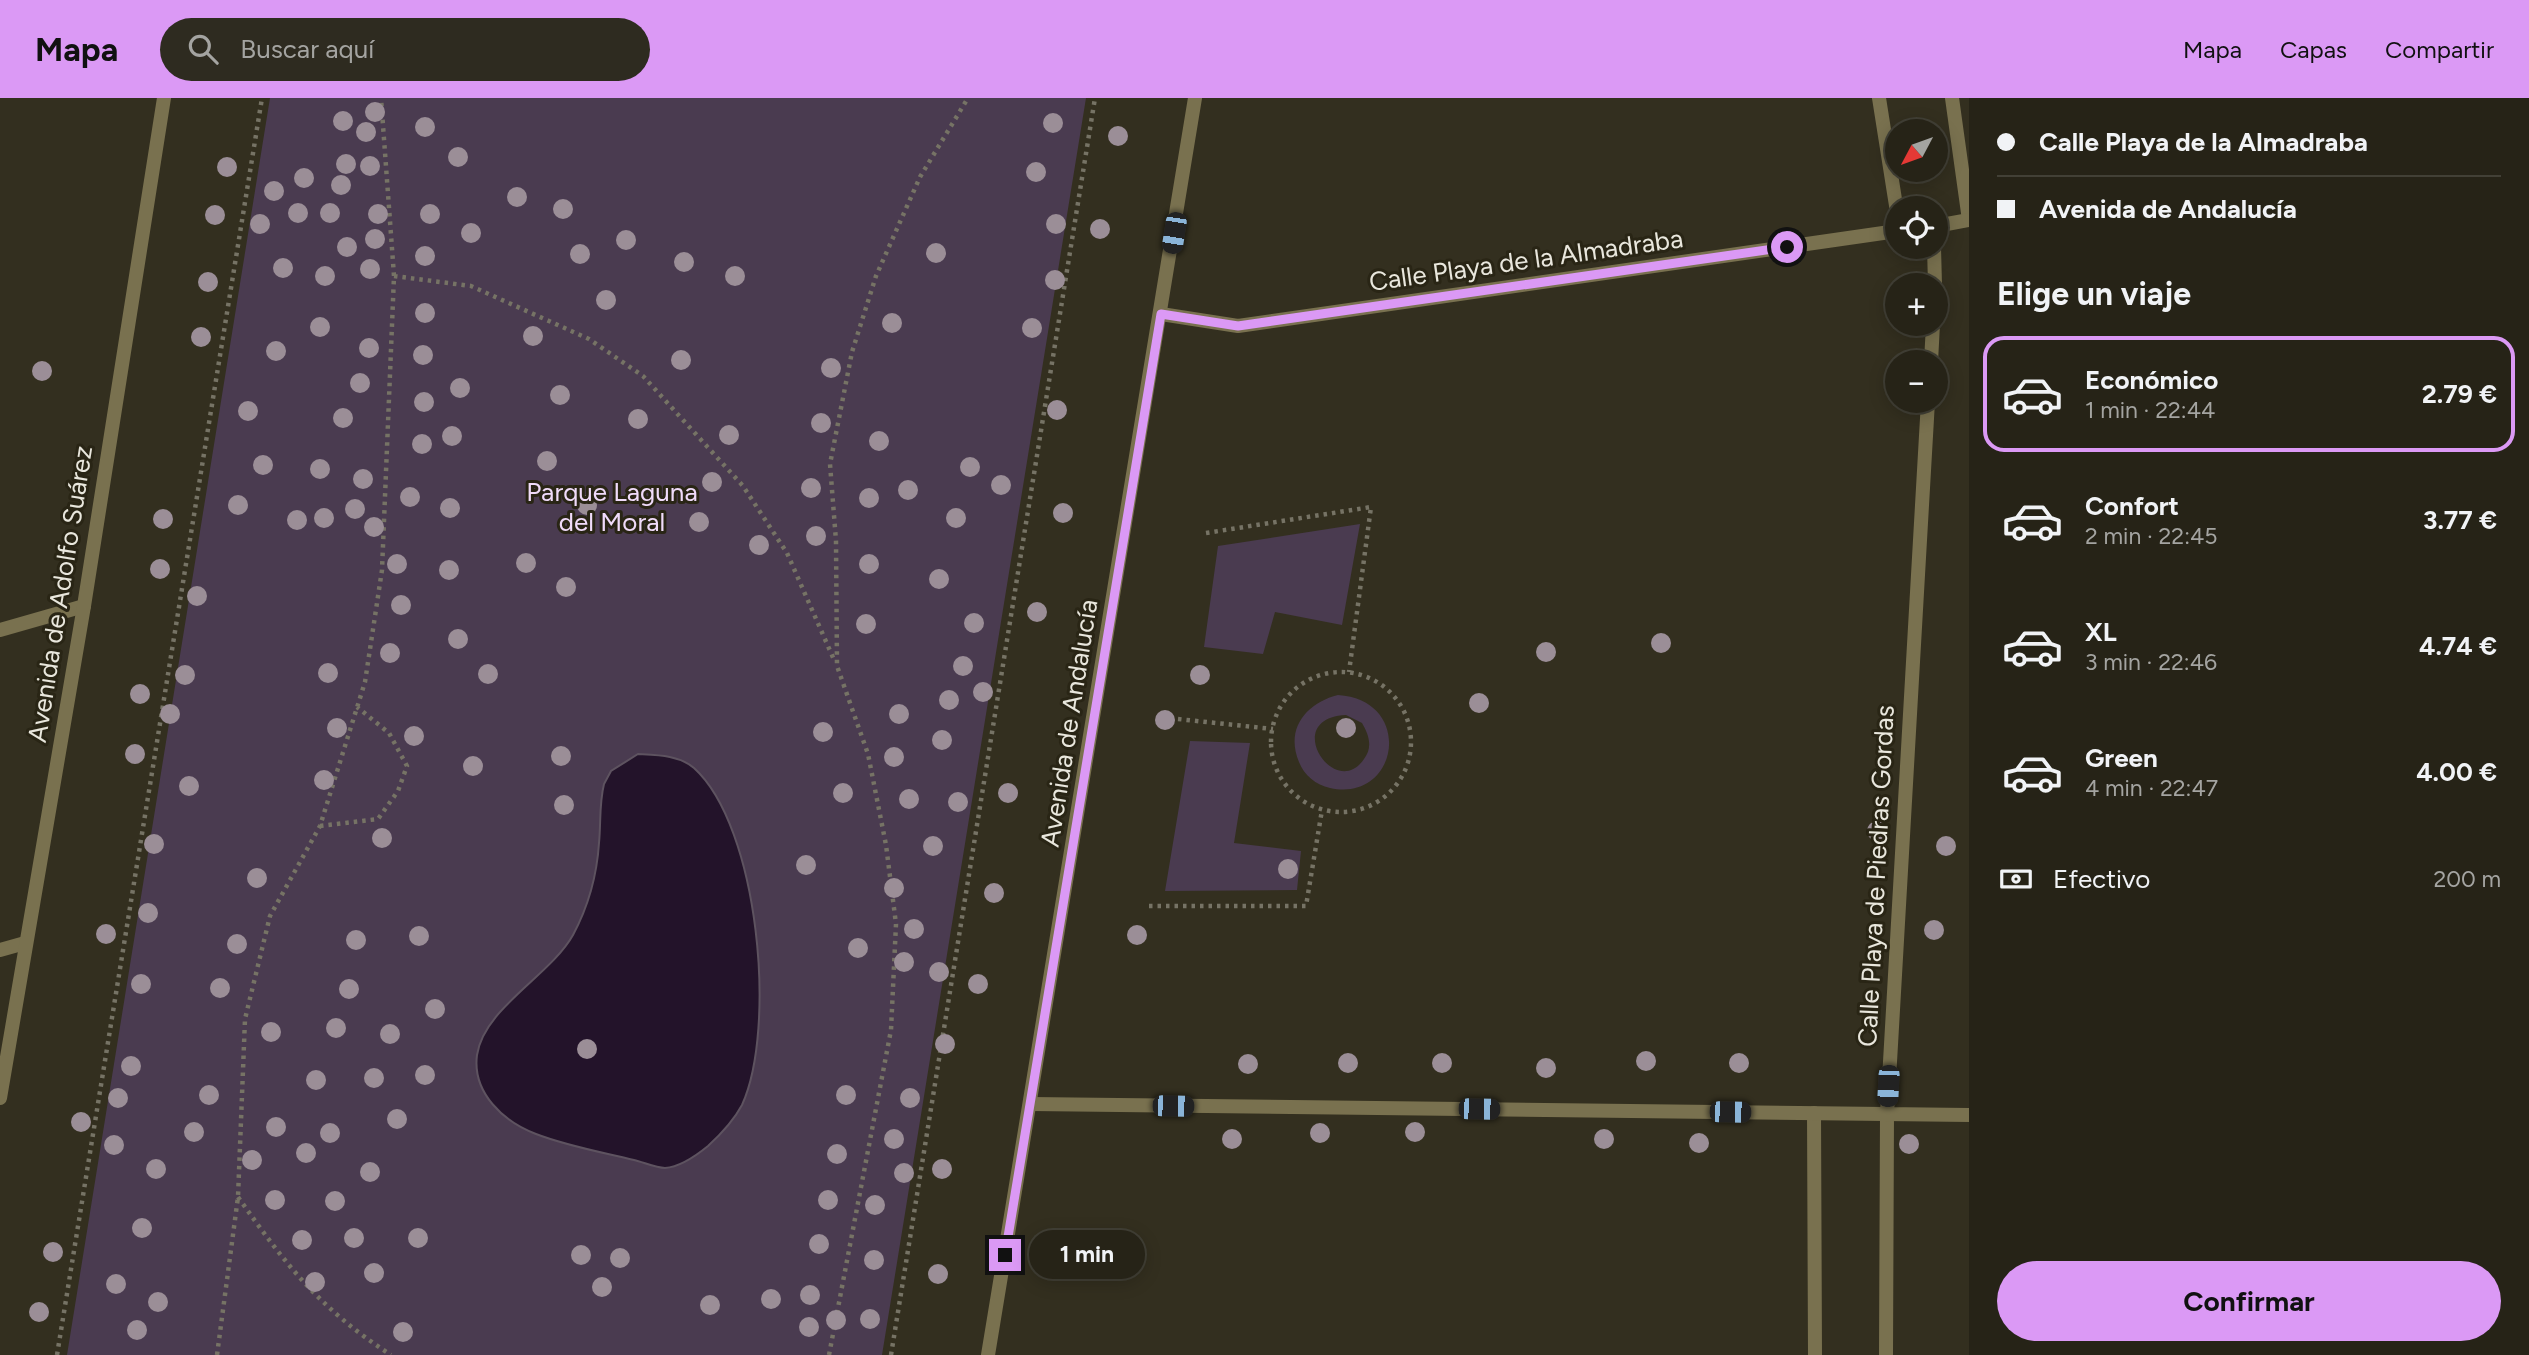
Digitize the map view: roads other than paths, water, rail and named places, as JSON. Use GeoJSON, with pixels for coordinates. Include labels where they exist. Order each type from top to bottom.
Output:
{"type":"FeatureCollection","features":[{"type":"Feature","properties":{"kind":"street","name":"Avenida de Adolfo Suárez"},"geometry":{"type":"LineString","coordinates":[[0,1098],[84,606],[164,98]]}},
{"type":"Feature","properties":{"kind":"street","name":"Avenida de Andalucía"},"geometry":{"type":"LineString","coordinates":[[988,1355],[1195,98]]}},
{"type":"Feature","properties":{"kind":"street"},"geometry":{"type":"LineString","coordinates":[[1879,98],[1894,196]]}},
{"type":"Feature","properties":{"kind":"street"},"geometry":{"type":"LineString","coordinates":[[1948,224],[1969,220],[1952,98]]}},
{"type":"Feature","properties":{"kind":"street","name":"Calle Playa de la Almadraba"},"geometry":{"type":"LineString","coordinates":[[1161,314],[1238,326],[1885,233]]}},
{"type":"Feature","properties":{"kind":"street","name":"Calle Playa de Piedras Gordas"},"geometry":{"type":"LineString","coordinates":[[1886,1355],[1887,1114],[1927,413]]}},
{"type":"Feature","properties":{"kind":"street"},"geometry":{"type":"LineString","coordinates":[[0,630],[84,606]]}},
{"type":"Feature","properties":{"kind":"street"},"geometry":{"type":"LineString","coordinates":[[0,950],[25,943]]}},
{"type":"Feature","properties":{"kind":"street"},"geometry":{"type":"LineString","coordinates":[[1031,1104],[1969,1115]]}},
{"type":"Feature","properties":{"kind":"street"},"geometry":{"type":"LineString","coordinates":[[1814,1113],[1815,1355]]}},
{"type":"Feature","properties":{"kind":"park label","name":"Parque Laguna del Moral"},"geometry":{"type":"Point","coordinates":[612,507]}}]}
